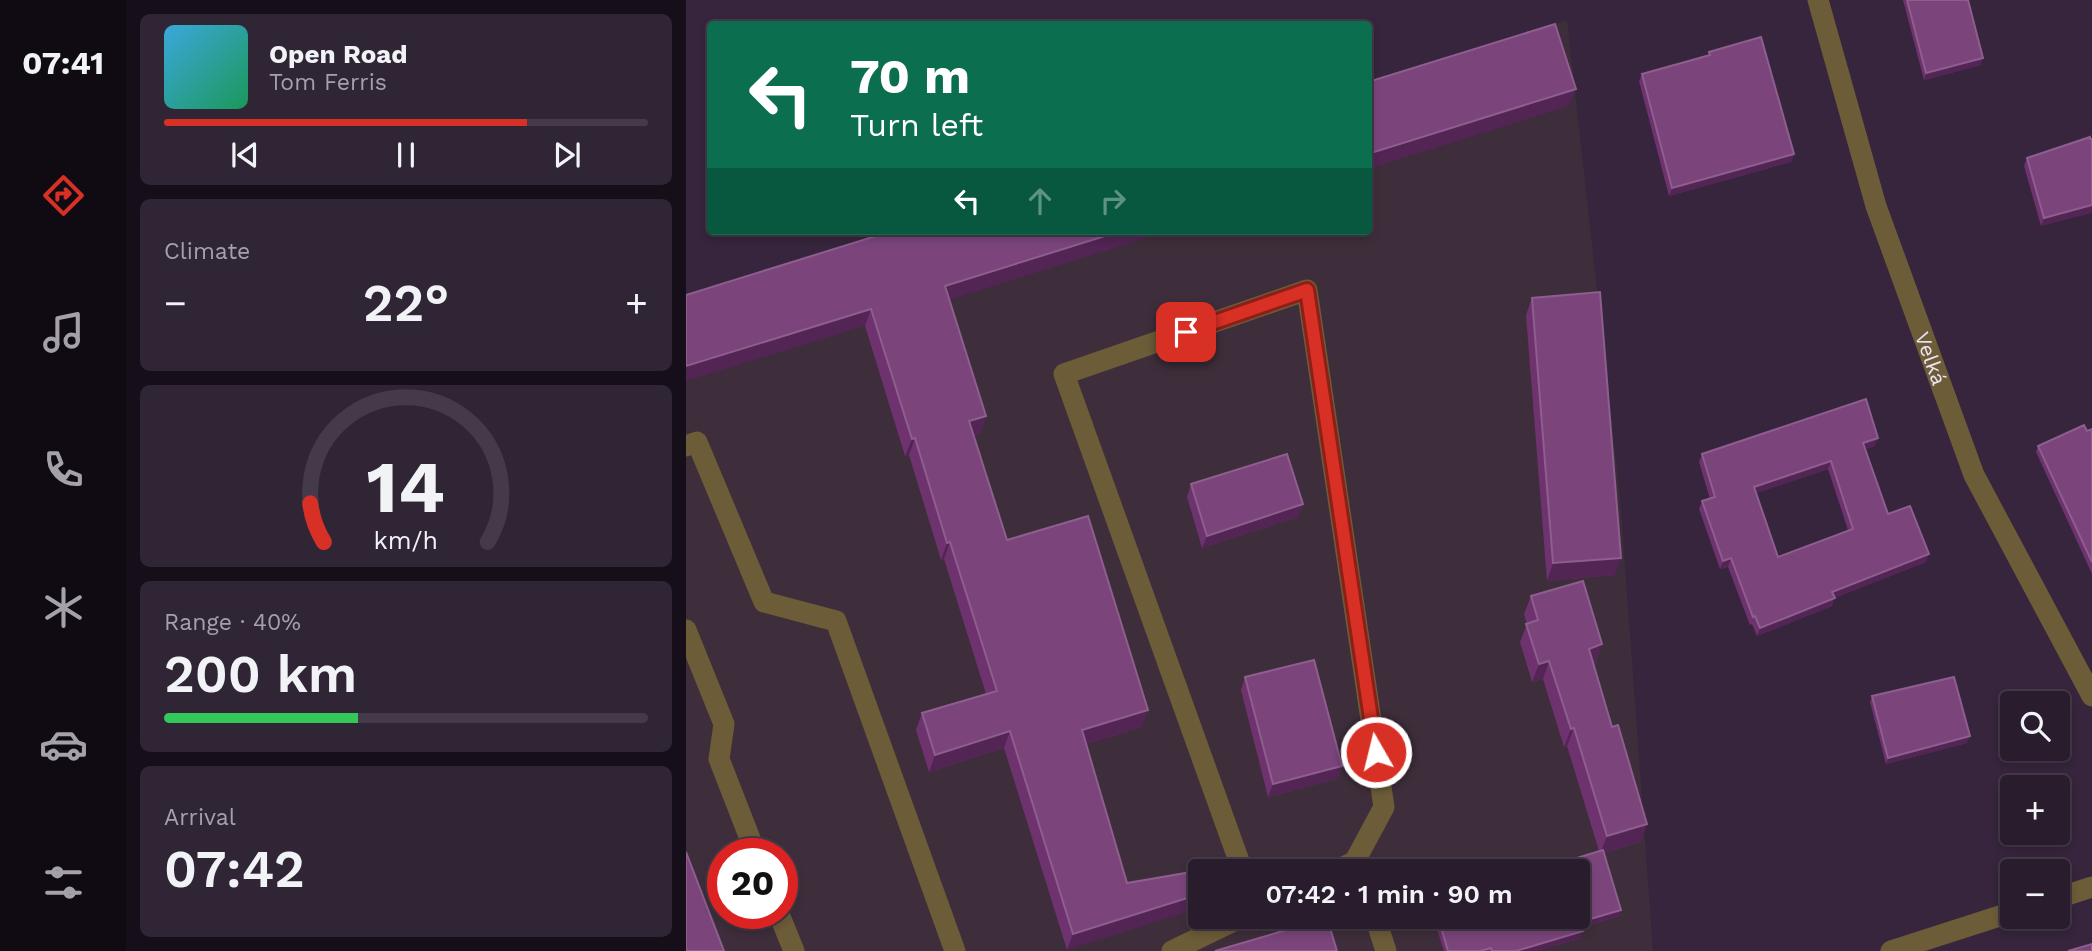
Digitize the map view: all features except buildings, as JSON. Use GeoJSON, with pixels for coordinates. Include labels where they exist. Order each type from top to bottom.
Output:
{"type":"FeatureCollection","features":[{"type":"Feature","properties":{"kind":"street","name":"Velká"},"geometry":{"type":"LineString","coordinates":[[1818,0],[1876,206],[1974,475],[2092,696]]}},
{"type":"Feature","properties":{"kind":"street"},"geometry":{"type":"LineString","coordinates":[[1238,859],[1064,374],[1307,290],[1384,807],[1360,859]]}},
{"type":"Feature","properties":{"kind":"street"},"geometry":{"type":"LineString","coordinates":[[686,446],[697,442],[764,602],[836,621],[956,951]]}},
{"type":"Feature","properties":{"kind":"street"},"geometry":{"type":"LineString","coordinates":[[686,630],[724,724],[719,759],[750,838]]}},
{"type":"Feature","properties":{"kind":"street"},"geometry":{"type":"LineString","coordinates":[[2070,894],[2092,887]]}},
{"type":"Feature","properties":{"kind":"street"},"geometry":{"type":"LineString","coordinates":[[1891,951],[2000,916]]}},
{"type":"Feature","properties":{"kind":"street"},"geometry":{"type":"LineString","coordinates":[[785,929],[794,951]]}},
{"type":"Feature","properties":{"kind":"street"},"geometry":{"type":"LineString","coordinates":[[1172,951],[1217,929]]}},
{"type":"Feature","properties":{"kind":"street"},"geometry":{"type":"LineString","coordinates":[[1379,929],[1387,951]]}},
{"type":"Feature","properties":{"kind":"shaded area"},"geometry":{"type":"Polygon","coordinates":[[[1567,20],[1620,497],[1653,951],[686,951],[686,302],[895,235],[1372,235],[1372,83],[1567,20]]]}},
{"type":"Feature","properties":{"kind":"route"},"geometry":{"type":"LineString","coordinates":[[1186,332],[1307,290],[1376,752]]}}]}
